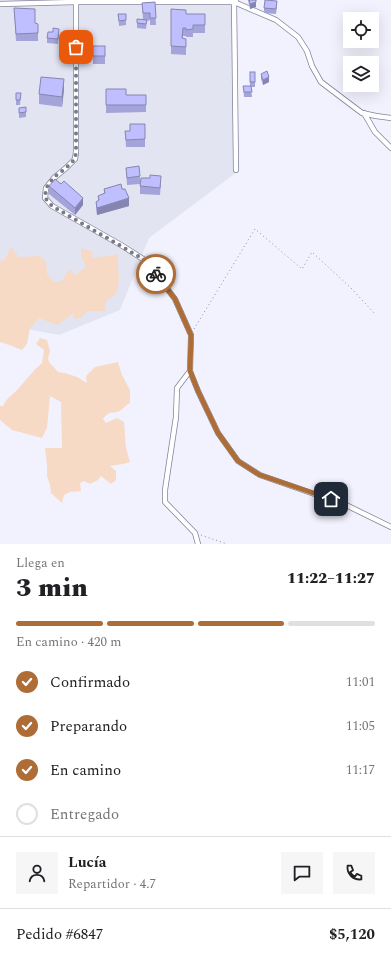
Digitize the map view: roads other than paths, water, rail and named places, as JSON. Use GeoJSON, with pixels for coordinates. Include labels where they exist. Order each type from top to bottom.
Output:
{"type":"FeatureCollection","features":[{"type":"Feature","properties":{"kind":"street"},"geometry":{"type":"LineString","coordinates":[[76,1],[75,159],[54,177],[46,188],[45,198],[52,206],[143,259],[175,299],[191,335],[190,371],[218,433],[238,461],[260,475],[346,505],[391,527]]}},
{"type":"Feature","properties":{"kind":"street"},"geometry":{"type":"LineString","coordinates":[[0,4],[76,1],[234,1],[276,20],[298,36],[307,51],[312,66],[322,82],[362,113],[391,118]]}},
{"type":"Feature","properties":{"kind":"street"},"geometry":{"type":"LineString","coordinates":[[234,1],[236,170]]}},
{"type":"Feature","properties":{"kind":"street"},"geometry":{"type":"LineString","coordinates":[[364,113],[375,132],[391,148]]}},
{"type":"Feature","properties":{"kind":"street"},"geometry":{"type":"LineString","coordinates":[[190,371],[177,388],[176,417],[165,490],[165,502],[194,533],[198,544]]}}]}
